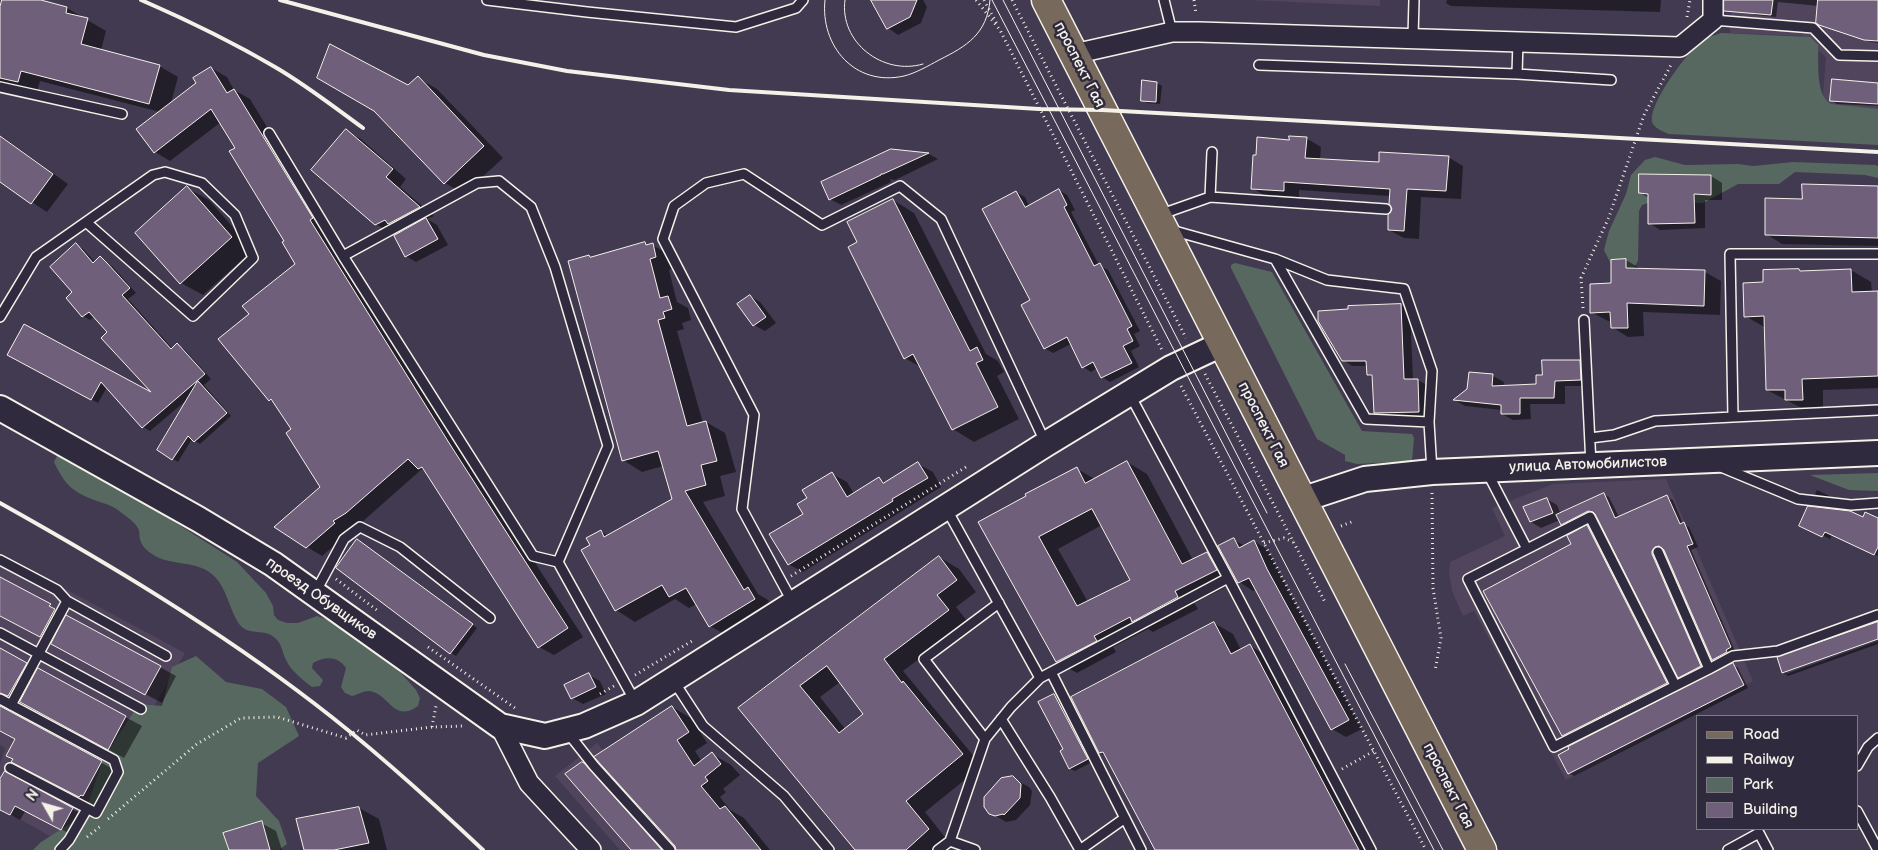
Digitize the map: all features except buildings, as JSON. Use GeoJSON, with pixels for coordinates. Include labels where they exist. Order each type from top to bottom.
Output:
{"type":"FeatureCollection","features":[{"type":"Feature","properties":{"kind":"main road","name":"проспект Гая"},"geometry":{"type":"LineString","coordinates":[[1046,0],[1482,850]]}},
{"type":"Feature","properties":{"kind":"street"},"geometry":{"type":"LineString","coordinates":[[1074,54],[1172,32],[1413,37],[1680,47],[1713,20],[1713,0]]}},
{"type":"Feature","properties":{"kind":"street"},"geometry":{"type":"LineString","coordinates":[[500,726],[545,736],[584,726],[636,703],[1129,393],[1171,368],[1222,344]]}},
{"type":"Feature","properties":{"kind":"street","name":"проезд Обувщиков"},"geometry":{"type":"LineString","coordinates":[[0,408],[198,519],[273,564],[500,726],[529,783],[590,850]]}},
{"type":"Feature","properties":{"kind":"street","name":"улица Автомобилистов"},"geometry":{"type":"LineString","coordinates":[[1301,500],[1365,478],[1432,472],[1878,454]]}},
{"type":"Feature","properties":{"kind":"lane"},"geometry":{"type":"LineString","coordinates":[[487,0],[736,27],[796,8],[803,0]]}},
{"type":"Feature","properties":{"kind":"lane"},"geometry":{"type":"LineString","coordinates":[[1164,0],[1172,32]]}},
{"type":"Feature","properties":{"kind":"lane"},"geometry":{"type":"LineString","coordinates":[[1413,37],[1414,0]]}},
{"type":"Feature","properties":{"kind":"lane"},"geometry":{"type":"LineString","coordinates":[[1713,20],[1813,28],[1839,54],[1878,56]]}},
{"type":"Feature","properties":{"kind":"lane"},"geometry":{"type":"LineString","coordinates":[[1517,74],[1518,41]]}},
{"type":"Feature","properties":{"kind":"lane"},"geometry":{"type":"LineString","coordinates":[[1259,65],[1517,74],[1611,80]]}},
{"type":"Feature","properties":{"kind":"lane"},"geometry":{"type":"LineString","coordinates":[[0,87],[122,114]]}},
{"type":"Feature","properties":{"kind":"lane"},"geometry":{"type":"LineString","coordinates":[[268,133],[343,256],[533,556],[558,562],[636,703]]}},
{"type":"Feature","properties":{"kind":"lane"},"geometry":{"type":"LineString","coordinates":[[1210,197],[1212,152]]}},
{"type":"Feature","properties":{"kind":"lane"},"geometry":{"type":"LineString","coordinates":[[0,317],[36,256],[153,175],[165,172],[202,183],[235,215],[253,258],[193,316],[86,222]]}},
{"type":"Feature","properties":{"kind":"lane"},"geometry":{"type":"LineString","coordinates":[[793,604],[742,509],[754,416],[663,240],[674,206],[706,183],[744,174],[822,225],[900,186],[940,219],[1046,444]]}},
{"type":"Feature","properties":{"kind":"lane"},"geometry":{"type":"LineString","coordinates":[[343,256],[477,183],[499,181],[531,207],[555,267],[608,446],[558,562]]}},
{"type":"Feature","properties":{"kind":"lane"},"geometry":{"type":"LineString","coordinates":[[1160,221],[1210,197],[1386,209]]}},
{"type":"Feature","properties":{"kind":"lane"},"geometry":{"type":"LineString","coordinates":[[1160,221],[1275,259],[1327,280],[1404,289],[1432,371],[1429,422],[1432,472]]}},
{"type":"Feature","properties":{"kind":"lane"},"geometry":{"type":"LineString","coordinates":[[1732,417],[1730,254],[1878,254]]}},
{"type":"Feature","properties":{"kind":"lane"},"geometry":{"type":"LineString","coordinates":[[1275,259],[1366,419],[1429,422]]}},
{"type":"Feature","properties":{"kind":"lane"},"geometry":{"type":"LineString","coordinates":[[1584,320],[1591,465]]}},
{"type":"Feature","properties":{"kind":"lane"},"geometry":{"type":"LineString","coordinates":[[1129,393],[1371,850]]}},
{"type":"Feature","properties":{"kind":"lane"},"geometry":{"type":"LineString","coordinates":[[1590,438],[1614,435],[1655,421],[1878,410]]}},
{"type":"Feature","properties":{"kind":"lane"},"geometry":{"type":"LineString","coordinates":[[1705,461],[1798,498],[1851,505],[1878,503]]}},
{"type":"Feature","properties":{"kind":"lane"},"geometry":{"type":"LineString","coordinates":[[1486,470],[1527,549]]}},
{"type":"Feature","properties":{"kind":"lane"},"geometry":{"type":"LineString","coordinates":[[945,507],[1040,678]]}},
{"type":"Feature","properties":{"kind":"lane"},"geometry":{"type":"LineString","coordinates":[[1676,686],[1590,517],[1468,580],[1554,747],[1676,686],[1733,656],[1778,650],[1878,615]]}},
{"type":"Feature","properties":{"kind":"lane"},"geometry":{"type":"LineString","coordinates":[[315,593],[344,539],[360,527],[400,547],[490,618]]}},
{"type":"Feature","properties":{"kind":"lane"},"geometry":{"type":"LineString","coordinates":[[1658,552],[1709,669]]}},
{"type":"Feature","properties":{"kind":"lane"},"geometry":{"type":"LineString","coordinates":[[0,560],[57,590],[67,601],[166,656]]}},
{"type":"Feature","properties":{"kind":"lane"},"geometry":{"type":"LineString","coordinates":[[938,850],[950,841],[985,740],[1011,707],[1040,678],[1228,578]]}},
{"type":"Feature","properties":{"kind":"lane"},"geometry":{"type":"LineString","coordinates":[[11,705],[67,601]]}},
{"type":"Feature","properties":{"kind":"lane"},"geometry":{"type":"LineString","coordinates":[[985,740],[924,659],[999,603]]}},
{"type":"Feature","properties":{"kind":"lane"},"geometry":{"type":"LineString","coordinates":[[0,633],[141,709]]}},
{"type":"Feature","properties":{"kind":"lane"},"geometry":{"type":"LineString","coordinates":[[1051,672],[1142,850]]}},
{"type":"Feature","properties":{"kind":"lane"},"geometry":{"type":"LineString","coordinates":[[673,680],[703,726],[784,796],[829,850]]}},
{"type":"Feature","properties":{"kind":"lane"},"geometry":{"type":"LineString","coordinates":[[0,698],[114,760],[118,772],[96,813],[10,768]]}},
{"type":"Feature","properties":{"kind":"lane"},"geometry":{"type":"LineString","coordinates":[[1001,719],[1050,797],[1080,850],[1125,818]]}},
{"type":"Feature","properties":{"kind":"lane"},"geometry":{"type":"LineString","coordinates":[[567,730],[594,766],[670,850]]}},
{"type":"Feature","properties":{"kind":"lane"},"geometry":{"type":"LineString","coordinates":[[1858,764],[1868,747],[1878,738]]}},
{"type":"Feature","properties":{"kind":"lane"},"geometry":{"type":"LineString","coordinates":[[60,850],[69,840],[87,809]]}},
{"type":"Feature","properties":{"kind":"lane"},"geometry":{"type":"LineString","coordinates":[[1858,813],[1878,850]]}},
{"type":"Feature","properties":{"kind":"lane"},"geometry":{"type":"LineString","coordinates":[[1728,850],[1759,833],[1768,850]]}},
{"type":"Feature","properties":{"kind":"lane"},"geometry":{"type":"LineString","coordinates":[[950,841],[975,850]]}},
{"type":"Feature","properties":{"kind":"path"},"geometry":{"type":"LineString","coordinates":[[976,0],[1000,30]]}},
{"type":"Feature","properties":{"kind":"path"},"geometry":{"type":"LineString","coordinates":[[984,0],[1171,368],[1426,850]]}},
{"type":"Feature","properties":{"kind":"path"},"geometry":{"type":"LineString","coordinates":[[1012,0],[1325,602]]}},
{"type":"Feature","properties":{"kind":"path"},"geometry":{"type":"LineString","coordinates":[[1584,320],[1581,278],[1609,217],[1644,115],[1680,47],[1690,0]]}},
{"type":"Feature","properties":{"kind":"path"},"geometry":{"type":"LineString","coordinates":[[1432,472],[1433,588],[1441,638],[1435,671]]}},
{"type":"Feature","properties":{"kind":"path"},"geometry":{"type":"LineString","coordinates":[[1341,526],[1354,521]]}},
{"type":"Feature","properties":{"kind":"path"},"geometry":{"type":"LineString","coordinates":[[1264,543],[1284,538],[1294,543]]}},
{"type":"Feature","properties":{"kind":"path"},"geometry":{"type":"LineString","coordinates":[[326,572],[385,616]]}},
{"type":"Feature","properties":{"kind":"path"},"geometry":{"type":"LineString","coordinates":[[422,643],[519,710]]}},
{"type":"Feature","properties":{"kind":"path"},"geometry":{"type":"LineString","coordinates":[[593,698],[624,681]]}},
{"type":"Feature","properties":{"kind":"path"},"geometry":{"type":"LineString","coordinates":[[432,727],[437,698]]}},
{"type":"Feature","properties":{"kind":"path"},"geometry":{"type":"LineString","coordinates":[[87,838],[197,744],[241,718],[277,717],[346,738],[357,730],[365,735],[432,727],[500,726]]}},
{"type":"Feature","properties":{"kind":"path"},"geometry":{"type":"LineString","coordinates":[[1350,765],[1374,752]]}},
{"type":"Feature","properties":{"kind":"shaded area"},"geometry":{"type":"Polygon","coordinates":[[[1249,0],[1380,0],[1380,6],[1249,0]]]}},
{"type":"Feature","properties":{"kind":"shaded area"},"geometry":{"type":"Polygon","coordinates":[[[1732,0],[1878,0],[1878,109],[1822,107],[1826,57],[1801,36],[1730,33],[1732,0]]]}},
{"type":"Feature","properties":{"kind":"shaded area"},"geometry":{"type":"Polygon","coordinates":[[[1666,479],[1753,681],[1566,780],[1474,611],[1463,616],[1452,591],[1449,573],[1450,562],[1505,536],[1492,508],[1553,484],[1666,479]]]}},
{"type":"Feature","properties":{"kind":"shaded area"},"geometry":{"type":"Polygon","coordinates":[[[0,554],[185,653],[71,848],[0,808],[0,764],[5,748],[0,745],[0,554]]]}},
{"type":"Feature","properties":{"kind":"shaded area"},"geometry":{"type":"Polygon","coordinates":[[[597,743],[687,850],[620,850],[555,776],[597,743]]]}},
{"type":"Feature","properties":{"kind":"green space"},"geometry":{"type":"Polygon","coordinates":[[[1721,33],[1810,37],[1818,45],[1819,77],[1822,94],[1831,104],[1878,109],[1878,145],[1669,134],[1658,129],[1653,124],[1652,116],[1655,106],[1669,81],[1686,57],[1702,40],[1721,33]]]}},
{"type":"Feature","properties":{"kind":"green space"},"geometry":{"type":"Polygon","coordinates":[[[1655,157],[1685,165],[1738,164],[1753,166],[1793,162],[1875,165],[1878,166],[1878,178],[1865,175],[1795,172],[1779,184],[1738,184],[1703,203],[1651,202],[1642,205],[1639,211],[1638,261],[1632,271],[1613,268],[1604,250],[1609,231],[1626,194],[1631,175],[1645,160],[1655,157]]]}},
{"type":"Feature","properties":{"kind":"green space"},"geometry":{"type":"Polygon","coordinates":[[[1235,263],[1272,272],[1362,431],[1412,434],[1414,438],[1412,461],[1357,464],[1345,461],[1345,455],[1317,439],[1231,268],[1231,265],[1235,263]]]}},
{"type":"Feature","properties":{"kind":"green space"},"geometry":{"type":"Polygon","coordinates":[[[57,456],[61,456],[101,475],[237,562],[266,593],[273,606],[274,615],[278,620],[287,623],[298,623],[317,616],[334,622],[401,673],[416,690],[420,698],[418,706],[410,711],[403,711],[392,706],[375,693],[366,691],[352,696],[345,693],[341,687],[346,668],[339,661],[331,658],[313,663],[312,668],[323,680],[320,686],[312,687],[291,668],[277,639],[266,633],[249,631],[238,623],[223,589],[215,577],[208,571],[193,565],[167,561],[150,553],[144,548],[138,528],[129,518],[113,507],[88,498],[70,487],[54,462],[57,456]]]}},
{"type":"Feature","properties":{"kind":"green space"},"geometry":{"type":"Polygon","coordinates":[[[1878,473],[1878,491],[1849,490],[1810,475],[1878,473]]]}},
{"type":"Feature","properties":{"kind":"green space"},"geometry":{"type":"Polygon","coordinates":[[[196,656],[226,682],[262,689],[286,707],[299,736],[258,763],[256,796],[279,821],[287,844],[279,850],[33,850],[41,842],[84,815],[104,757],[139,704],[162,706],[172,667],[196,656]]]}},
{"type":"Feature","properties":{"kind":"tram line"},"geometry":{"type":"LineString","coordinates":[[825,0],[825,17],[828,33],[844,59],[856,69],[870,75],[886,78],[904,76],[917,71],[967,44],[985,22],[990,0]]}},
{"type":"Feature","properties":{"kind":"tram line"},"geometry":{"type":"LineString","coordinates":[[845,0],[845,15],[849,29],[856,42],[867,52],[879,60],[893,65],[923,64]]}},
{"type":"Feature","properties":{"kind":"tram line"},"geometry":{"type":"LineString","coordinates":[[992,0],[1434,850]]}},
{"type":"Feature","properties":{"kind":"tram line"},"geometry":{"type":"LineString","coordinates":[[1003,0],[1267,513]]}},
{"type":"Feature","properties":{"kind":"tram line"},"geometry":{"type":"LineString","coordinates":[[1345,664],[1443,850]]}},
{"type":"Feature","properties":{"kind":"railway"},"geometry":{"type":"LineString","coordinates":[[141,0],[175,15],[275,67],[363,128]]}},
{"type":"Feature","properties":{"kind":"railway"},"geometry":{"type":"LineString","coordinates":[[280,0],[484,55],[567,71],[729,90],[1039,109],[1102,110],[1878,152]]}},
{"type":"Feature","properties":{"kind":"railway"},"geometry":{"type":"LineString","coordinates":[[0,503],[81,549],[161,598],[278,676],[380,757],[483,850]]}}]}
